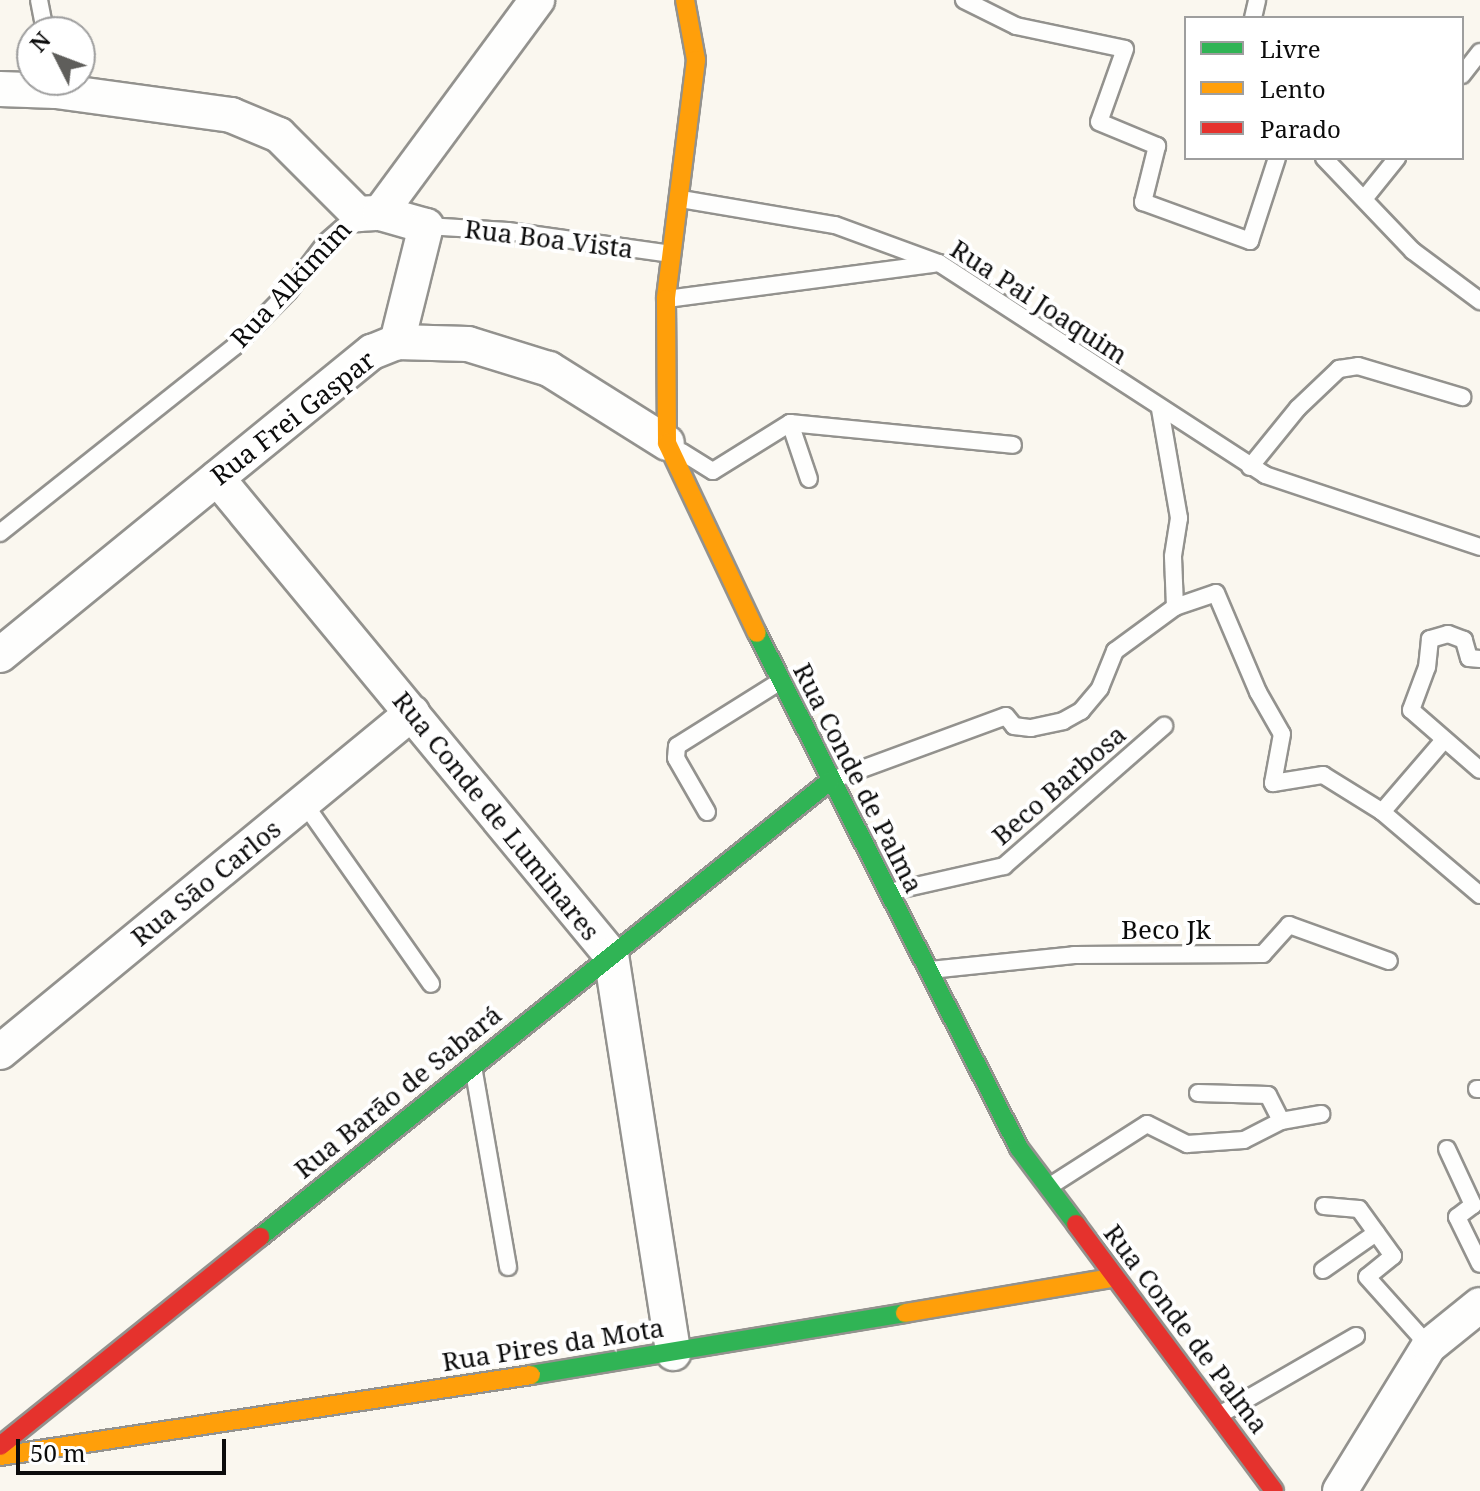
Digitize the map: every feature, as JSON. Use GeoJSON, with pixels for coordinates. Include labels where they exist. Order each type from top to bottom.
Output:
{"type":"FeatureCollection","features":[{"type":"Feature","properties":{"kind":"street","name":"Rua Alkimim"},"geometry":{"type":"LineString","coordinates":[[369,214],[537,0]]}},
{"type":"Feature","properties":{"kind":"street","name":"Rua Conde de Palma"},"geometry":{"type":"LineString","coordinates":[[685,0],[696,60],[676,198],[666,299],[667,443],[780,681],[925,971],[1019,1148],[1112,1278],[1220,1415],[1274,1491]]}},
{"type":"Feature","properties":{"kind":"street"},"geometry":{"type":"LineString","coordinates":[[96,92],[231,115],[279,135],[369,214],[426,226],[397,342]]}},
{"type":"Feature","properties":{"kind":"street","name":"Rua Frei Gaspar"},"geometry":{"type":"LineString","coordinates":[[0,655],[372,352],[397,342],[468,344],[549,369],[667,443]]}},
{"type":"Feature","properties":{"kind":"street","name":"Rua Conde de Luminares"},"geometry":{"type":"LineString","coordinates":[[217,478],[611,955],[673,1353]]}},
{"type":"Feature","properties":{"kind":"street","name":"Rua São Carlos"},"geometry":{"type":"LineString","coordinates":[[0,1052],[412,713]]}},
{"type":"Feature","properties":{"kind":"street","name":"Rua Barão de Sabará"},"geometry":{"type":"LineString","coordinates":[[0,1446],[830,781]]}},
{"type":"Feature","properties":{"kind":"street","name":"Rua Pires da Mota"},"geometry":{"type":"LineString","coordinates":[[0,1456],[673,1353],[1112,1278]]}},
{"type":"Feature","properties":{"kind":"street"},"geometry":{"type":"LineString","coordinates":[[1340,1491],[1429,1346],[1480,1305]]}},
{"type":"Feature","properties":{"kind":"lane"},"geometry":{"type":"LineString","coordinates":[[964,0],[1016,26],[1125,49],[1099,122],[1157,146],[1143,202],[1250,241],[1276,160]]}},
{"type":"Feature","properties":{"kind":"lane"},"geometry":{"type":"LineString","coordinates":[[1464,72],[1480,52]]}},
{"type":"Feature","properties":{"kind":"lane"},"geometry":{"type":"LineString","coordinates":[[1326,160],[1413,251],[1480,301]]}},
{"type":"Feature","properties":{"kind":"lane"},"geometry":{"type":"LineString","coordinates":[[1364,199],[1395,160]]}},
{"type":"Feature","properties":{"kind":"lane","name":"Rua Pai Joaquim"},"geometry":{"type":"LineString","coordinates":[[676,198],[835,225],[939,263],[1250,467],[1307,493],[1480,547]]}},
{"type":"Feature","properties":{"kind":"lane","name":"Rua Alkimim"},"geometry":{"type":"LineString","coordinates":[[0,533],[234,347],[289,291],[326,242],[369,214]]}},
{"type":"Feature","properties":{"kind":"lane","name":"Rua Boa Vista"},"geometry":{"type":"LineString","coordinates":[[426,226],[508,231],[672,255]]}},
{"type":"Feature","properties":{"kind":"lane"},"geometry":{"type":"LineString","coordinates":[[666,299],[939,263]]}},
{"type":"Feature","properties":{"kind":"lane"},"geometry":{"type":"LineString","coordinates":[[1250,467],[1298,408],[1339,369],[1358,366],[1462,397]]}},
{"type":"Feature","properties":{"kind":"lane"},"geometry":{"type":"LineString","coordinates":[[1160,409],[1179,518],[1173,557],[1175,607]]}},
{"type":"Feature","properties":{"kind":"lane"},"geometry":{"type":"LineString","coordinates":[[667,443],[713,471],[790,423],[1013,445]]}},
{"type":"Feature","properties":{"kind":"lane"},"geometry":{"type":"LineString","coordinates":[[790,423],[809,479]]}},
{"type":"Feature","properties":{"kind":"lane"},"geometry":{"type":"LineString","coordinates":[[830,781],[1006,716],[1014,726],[1031,728],[1063,721],[1081,711],[1100,688],[1115,651],[1175,607],[1216,593],[1258,692],[1282,734],[1273,783],[1323,775],[1382,812],[1480,895]]}},
{"type":"Feature","properties":{"kind":"lane"},"geometry":{"type":"LineString","coordinates":[[1480,659],[1469,658],[1464,640],[1448,634],[1430,639],[1427,667],[1411,710],[1480,770]]}},
{"type":"Feature","properties":{"kind":"lane"},"geometry":{"type":"LineString","coordinates":[[707,812],[676,758],[677,746],[780,681]]}},
{"type":"Feature","properties":{"kind":"lane","name":"Beco Barbosa"},"geometry":{"type":"LineString","coordinates":[[887,893],[1004,866],[1164,726]]}},
{"type":"Feature","properties":{"kind":"lane"},"geometry":{"type":"LineString","coordinates":[[1382,812],[1444,740]]}},
{"type":"Feature","properties":{"kind":"lane"},"geometry":{"type":"LineString","coordinates":[[304,803],[431,984]]}},
{"type":"Feature","properties":{"kind":"lane","name":"Beco Jk"},"geometry":{"type":"LineString","coordinates":[[925,971],[1074,955],[1263,954],[1289,925],[1389,961]]}},
{"type":"Feature","properties":{"kind":"lane"},"geometry":{"type":"LineString","coordinates":[[472,1067],[482,1096],[508,1267]]}},
{"type":"Feature","properties":{"kind":"lane"},"geometry":{"type":"LineString","coordinates":[[1198,1093],[1268,1095],[1281,1121]]}},
{"type":"Feature","properties":{"kind":"lane"},"geometry":{"type":"LineString","coordinates":[[1048,1187],[1147,1124],[1187,1144],[1244,1140],[1281,1121],[1321,1114]]}},
{"type":"Feature","properties":{"kind":"lane"},"geometry":{"type":"LineString","coordinates":[[1447,1149],[1473,1205],[1457,1217],[1480,1264]]}},
{"type":"Feature","properties":{"kind":"lane"},"geometry":{"type":"LineString","coordinates":[[1324,1206],[1359,1209],[1393,1256],[1367,1277],[1429,1346]]}},
{"type":"Feature","properties":{"kind":"lane"},"geometry":{"type":"LineString","coordinates":[[1323,1270],[1376,1233]]}},
{"type":"Feature","properties":{"kind":"lane"},"geometry":{"type":"LineString","coordinates":[[1220,1415],[1356,1336]]}},
{"type":"Feature","properties":{"kind":"traffic: fast"},"geometry":{"type":"LineString","coordinates":[[757,633],[1019,1148],[1076,1224]]}},
{"type":"Feature","properties":{"kind":"traffic: fast"},"geometry":{"type":"LineString","coordinates":[[260,1237],[830,781]]}},
{"type":"Feature","properties":{"kind":"traffic: fast"},"geometry":{"type":"LineString","coordinates":[[531,1375],[905,1313]]}},
{"type":"Feature","properties":{"kind":"traffic: slow"},"geometry":{"type":"LineString","coordinates":[[685,0],[696,60],[666,299],[667,443],[757,633]]}},
{"type":"Feature","properties":{"kind":"traffic: slow"},"geometry":{"type":"LineString","coordinates":[[905,1313],[1112,1278]]}},
{"type":"Feature","properties":{"kind":"traffic: slow"},"geometry":{"type":"LineString","coordinates":[[0,1456],[531,1375]]}},
{"type":"Feature","properties":{"kind":"traffic: jam"},"geometry":{"type":"LineString","coordinates":[[1076,1224],[1274,1491]]}},
{"type":"Feature","properties":{"kind":"traffic: jam"},"geometry":{"type":"LineString","coordinates":[[0,1446],[260,1237]]}}]}
